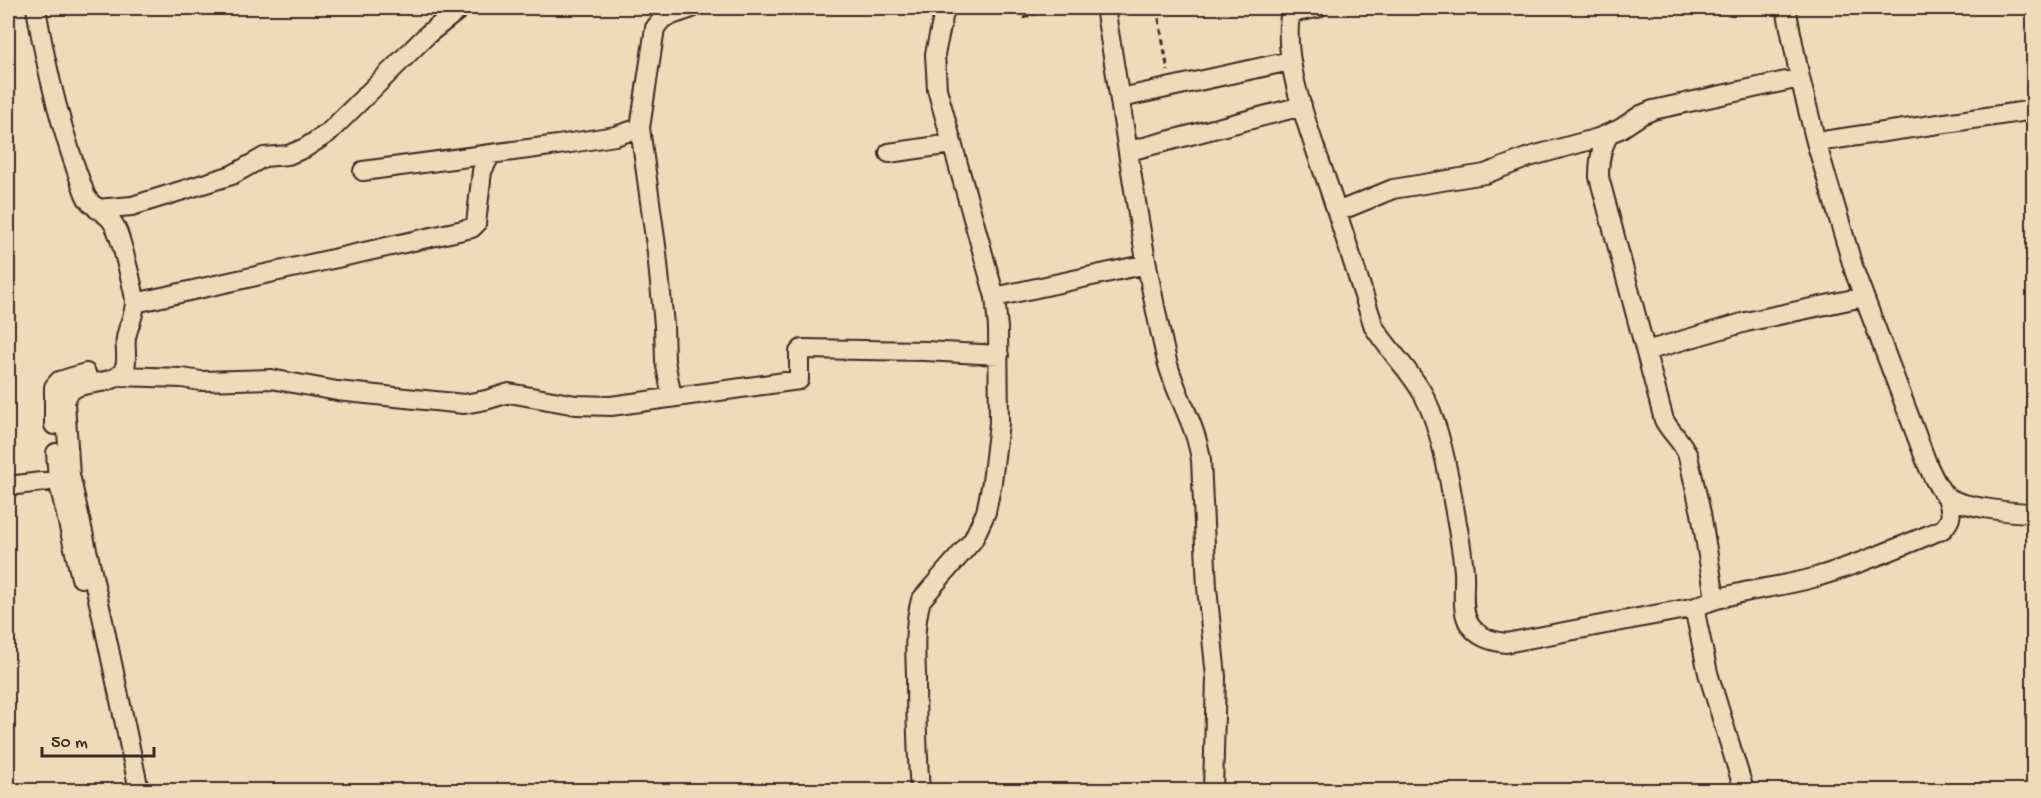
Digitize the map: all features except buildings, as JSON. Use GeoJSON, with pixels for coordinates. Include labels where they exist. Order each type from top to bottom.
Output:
{"type":"FeatureCollection","features":[{"type":"Feature","properties":{"kind":"street"},"geometry":{"type":"LineString","coordinates":[[36,8],[44,50],[86,197],[107,216],[118,232],[135,303],[126,339],[122,370]]}},
{"type":"Feature","properties":{"kind":"street"},"geometry":{"type":"LineString","coordinates":[[97,209],[132,206],[221,179],[264,157],[288,155],[305,148],[328,133],[429,34],[461,8]]}},
{"type":"Feature","properties":{"kind":"street"},"geometry":{"type":"LineString","coordinates":[[672,397],[664,361],[664,326],[657,253],[640,128],[655,28],[663,18],[693,8]]}},
{"type":"Feature","properties":{"kind":"street"},"geometry":{"type":"LineString","coordinates":[[920,790],[916,719],[918,612],[921,600],[973,540],[986,512],[999,423],[999,355],[995,297],[937,89],[935,54],[945,8]]}},
{"type":"Feature","properties":{"kind":"street"},"geometry":{"type":"LineString","coordinates":[[1105,8],[1147,264],[1166,359],[1178,395],[1199,441],[1207,588],[1216,677],[1213,790]]}},
{"type":"Feature","properties":{"kind":"street"},"geometry":{"type":"LineString","coordinates":[[1317,8],[1291,10],[1290,61],[1302,106],[1374,327],[1387,348],[1406,368],[1418,386],[1434,421],[1451,491],[1464,573],[1464,606],[1468,621],[1477,634],[1491,641],[1506,643],[1696,607],[1715,598],[1810,579],[1857,564],[1942,529],[1949,522],[1951,512],[1947,497],[1938,486],[1928,466],[1863,297],[1816,142],[1786,8]]}},
{"type":"Feature","properties":{"kind":"street"},"geometry":{"type":"LineString","coordinates":[[1121,98],[1290,61]]}},
{"type":"Feature","properties":{"kind":"street"},"geometry":{"type":"LineString","coordinates":[[1337,212],[1393,189],[1485,174],[1530,157],[1609,134],[1641,114],[1653,110],[1800,78]]}},
{"type":"Feature","properties":{"kind":"street"},"geometry":{"type":"LineString","coordinates":[[1129,151],[1302,106]]}},
{"type":"Feature","properties":{"kind":"street"},"geometry":{"type":"LineString","coordinates":[[1816,142],[2034,110]]}},
{"type":"Feature","properties":{"kind":"street"},"geometry":{"type":"LineString","coordinates":[[363,171],[615,136],[640,128]]}},
{"type":"Feature","properties":{"kind":"street"},"geometry":{"type":"LineString","coordinates":[[1609,134],[1602,148],[1599,177],[1664,420],[1668,429],[1685,447],[1688,456],[1701,513],[1715,598]]}},
{"type":"Feature","properties":{"kind":"street"},"geometry":{"type":"LineString","coordinates":[[889,153],[952,144]]}},
{"type":"Feature","properties":{"kind":"street"},"geometry":{"type":"LineString","coordinates":[[135,303],[472,228],[476,224],[482,171],[491,154]]}},
{"type":"Feature","properties":{"kind":"street"},"geometry":{"type":"LineString","coordinates":[[995,297],[1147,264]]}},
{"type":"Feature","properties":{"kind":"street"},"geometry":{"type":"LineString","coordinates":[[1646,351],[1746,322],[1863,297]]}},
{"type":"Feature","properties":{"kind":"street"},"geometry":{"type":"LineString","coordinates":[[139,790],[97,618],[58,480],[53,396],[54,387],[59,381],[122,370],[201,381],[271,379],[337,391],[464,404],[509,393],[576,405],[600,406],[625,405],[799,380],[799,352],[802,349],[999,355]]}},
{"type":"Feature","properties":{"kind":"street"},"geometry":{"type":"LineString","coordinates":[[122,370],[72,388],[66,394],[65,403],[70,475],[126,790]]}},
{"type":"Feature","properties":{"kind":"street"},"geometry":{"type":"LineString","coordinates":[[8,486],[58,480]]}},
{"type":"Feature","properties":{"kind":"street"},"geometry":{"type":"LineString","coordinates":[[1947,497],[1988,510],[2034,513]]}},
{"type":"Feature","properties":{"kind":"street"},"geometry":{"type":"LineString","coordinates":[[1696,607],[1697,624],[1708,673],[1744,790]]}},
{"type":"Feature","properties":{"kind":"path"},"geometry":{"type":"LineString","coordinates":[[1021,8],[1023,18],[1053,8]]}},
{"type":"Feature","properties":{"kind":"path"},"geometry":{"type":"LineString","coordinates":[[1157,8],[1171,87]]}}]}
